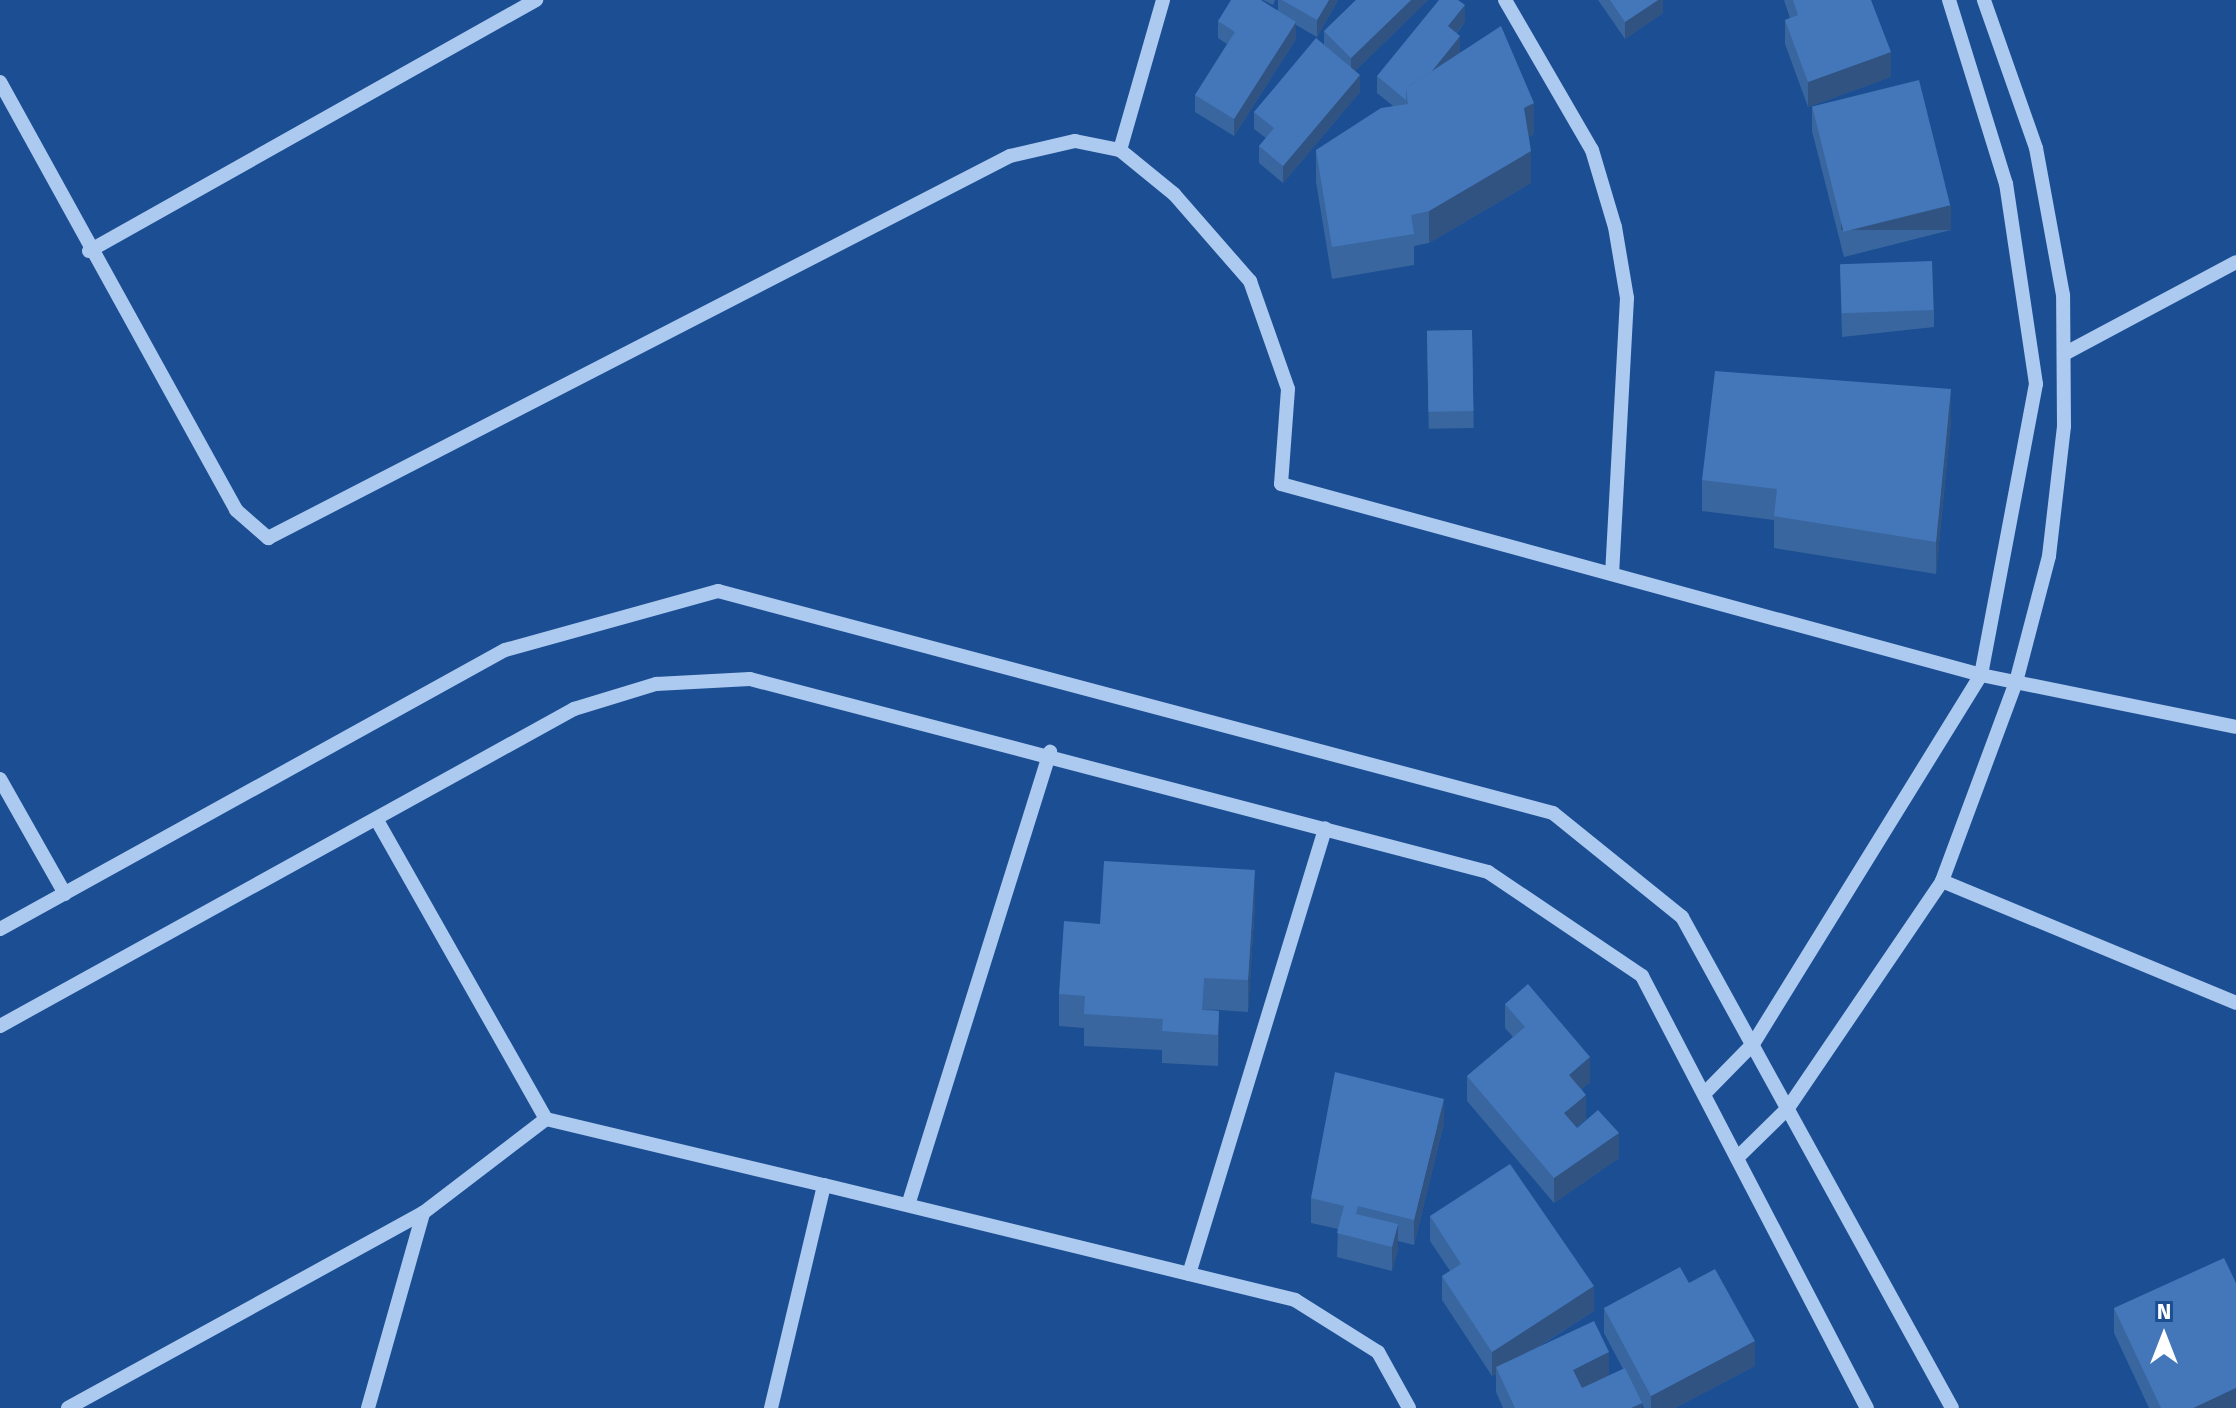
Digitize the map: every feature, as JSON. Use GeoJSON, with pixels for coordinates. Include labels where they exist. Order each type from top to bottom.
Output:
{"type":"FeatureCollection","features":[{"type":"Feature","properties":{"kind":"street"},"geometry":{"type":"LineString","coordinates":[[89,251],[536,0]]}},
{"type":"Feature","properties":{"kind":"street"},"geometry":{"type":"LineString","coordinates":[[1120,150],[1163,0]]}},
{"type":"Feature","properties":{"kind":"street"},"geometry":{"type":"LineString","coordinates":[[1505,0],[1592,150],[1615,227],[1627,298],[1612,574]]}},
{"type":"Feature","properties":{"kind":"street"},"geometry":{"type":"LineString","coordinates":[[1704,1094],[1753,1044],[1981,675],[2036,384],[2006,184],[1949,0]]}},
{"type":"Feature","properties":{"kind":"street"},"geometry":{"type":"LineString","coordinates":[[1737,1158],[1788,1108],[1942,881],[2016,682],[2049,556],[2064,354],[2063,295],[2036,148],[1984,0]]}},
{"type":"Feature","properties":{"kind":"street"},"geometry":{"type":"LineString","coordinates":[[0,82],[89,251],[236,510],[268,538],[1010,156],[1075,141],[1120,150],[1174,194],[1250,281],[1288,389],[1281,484],[1981,675],[2236,727]]}},
{"type":"Feature","properties":{"kind":"street"},"geometry":{"type":"LineString","coordinates":[[2064,354],[2236,262]]}},
{"type":"Feature","properties":{"kind":"street"},"geometry":{"type":"LineString","coordinates":[[0,929],[505,650],[718,591],[1553,813],[1682,917],[1952,1408]]}},
{"type":"Feature","properties":{"kind":"street"},"geometry":{"type":"LineString","coordinates":[[0,1026],[574,709],[656,684],[750,679],[1050,752],[1488,872],[1642,976],[1867,1408]]}},
{"type":"Feature","properties":{"kind":"street"},"geometry":{"type":"LineString","coordinates":[[909,1202],[1050,752]]}},
{"type":"Feature","properties":{"kind":"street"},"geometry":{"type":"LineString","coordinates":[[0,779],[65,894]]}},
{"type":"Feature","properties":{"kind":"street"},"geometry":{"type":"LineString","coordinates":[[376,819],[546,1119],[909,1202],[1295,1300],[1378,1352],[1409,1408]]}},
{"type":"Feature","properties":{"kind":"street"},"geometry":{"type":"LineString","coordinates":[[1189,1274],[1325,828]]}},
{"type":"Feature","properties":{"kind":"street"},"geometry":{"type":"LineString","coordinates":[[1942,881],[2236,1003]]}},
{"type":"Feature","properties":{"kind":"street"},"geometry":{"type":"LineString","coordinates":[[68,1408],[423,1213],[546,1119]]}},
{"type":"Feature","properties":{"kind":"street"},"geometry":{"type":"LineString","coordinates":[[771,1408],[824,1185]]}},
{"type":"Feature","properties":{"kind":"street"},"geometry":{"type":"LineString","coordinates":[[368,1408],[423,1213]]}},
{"type":"Feature","properties":{"kind":"building"},"geometry":{"type":"Polygon","coordinates":[[[1231,0],[1261,0],[1296,22],[1234,119],[1195,95],[1235,32],[1218,21],[1231,0]]]}},
{"type":"Feature","properties":{"kind":"building"},"geometry":{"type":"Polygon","coordinates":[[[1282,0],[1329,0],[1317,20],[1282,0]]]}},
{"type":"Feature","properties":{"kind":"building"},"geometry":{"type":"Polygon","coordinates":[[[1356,0],[1411,0],[1351,58],[1324,31],[1356,0]]]}},
{"type":"Feature","properties":{"kind":"building"},"geometry":{"type":"Polygon","coordinates":[[[1439,0],[1458,0],[1465,5],[1448,26],[1460,36],[1432,71],[1406,88],[1406,100],[1377,76],[1439,0]]]}},
{"type":"Feature","properties":{"kind":"building"},"geometry":{"type":"Polygon","coordinates":[[[1610,0],[1658,0],[1625,22],[1610,0]]]}},
{"type":"Feature","properties":{"kind":"building"},"geometry":{"type":"Polygon","coordinates":[[[1793,0],[1871,0],[1891,52],[1808,82],[1785,20],[1798,15],[1793,0]]]}},
{"type":"Feature","properties":{"kind":"building"},"geometry":{"type":"Polygon","coordinates":[[[1501,26],[1534,103],[1524,108],[1531,151],[1429,211],[1411,215],[1414,234],[1332,247],[1316,150],[1381,108],[1408,104],[1406,88],[1501,26]]]}},
{"type":"Feature","properties":{"kind":"building"},"geometry":{"type":"Polygon","coordinates":[[[1316,38],[1360,75],[1283,166],[1259,146],[1274,128],[1254,112],[1316,38]]]}},
{"type":"Feature","properties":{"kind":"building"},"geometry":{"type":"Polygon","coordinates":[[[1919,80],[1950,205],[1843,232],[1812,107],[1919,80]]]}},
{"type":"Feature","properties":{"kind":"building"},"geometry":{"type":"Polygon","coordinates":[[[1932,261],[1934,310],[1842,313],[1840,264],[1932,261]]]}},
{"type":"Feature","properties":{"kind":"building"},"geometry":{"type":"Polygon","coordinates":[[[1472,330],[1473,411],[1428,412],[1427,331],[1472,330]]]}},
{"type":"Feature","properties":{"kind":"building"},"geometry":{"type":"Polygon","coordinates":[[[1715,371],[1951,389],[1936,542],[1774,516],[1777,489],[1702,480],[1715,371]]]}},
{"type":"Feature","properties":{"kind":"building"},"geometry":{"type":"Polygon","coordinates":[[[1104,861],[1255,870],[1248,980],[1204,978],[1202,1010],[1219,1011],[1218,1035],[1162,1031],[1163,1019],[1084,1014],[1085,996],[1059,994],[1064,921],[1100,924],[1104,861]]]}},
{"type":"Feature","properties":{"kind":"building"},"geometry":{"type":"Polygon","coordinates":[[[1528,984],[1590,1057],[1569,1075],[1586,1095],[1564,1113],[1577,1128],[1598,1110],[1619,1133],[1554,1178],[1467,1076],[1525,1027],[1505,1004],[1528,984]]]}},
{"type":"Feature","properties":{"kind":"building"},"geometry":{"type":"Polygon","coordinates":[[[1335,1072],[1444,1099],[1414,1220],[1358,1206],[1356,1214],[1398,1224],[1392,1247],[1337,1233],[1344,1206],[1311,1198],[1335,1072]]]}},
{"type":"Feature","properties":{"kind":"building"},"geometry":{"type":"Polygon","coordinates":[[[1510,1164],[1594,1286],[1492,1352],[1442,1276],[1461,1264],[1430,1216],[1510,1164]]]}},
{"type":"Feature","properties":{"kind":"building"},"geometry":{"type":"Polygon","coordinates":[[[2224,1258],[2236,1283],[2236,1388],[2193,1408],[2161,1408],[2114,1308],[2224,1258]]]}},
{"type":"Feature","properties":{"kind":"building"},"geometry":{"type":"Polygon","coordinates":[[[1680,1267],[1689,1283],[1715,1269],[1755,1341],[1651,1396],[1604,1308],[1680,1267]]]}},
{"type":"Feature","properties":{"kind":"building"},"geometry":{"type":"Polygon","coordinates":[[[1594,1321],[1609,1352],[1573,1370],[1582,1388],[1625,1368],[1642,1403],[1631,1408],[1515,1408],[1496,1367],[1594,1321]]]}}]}
